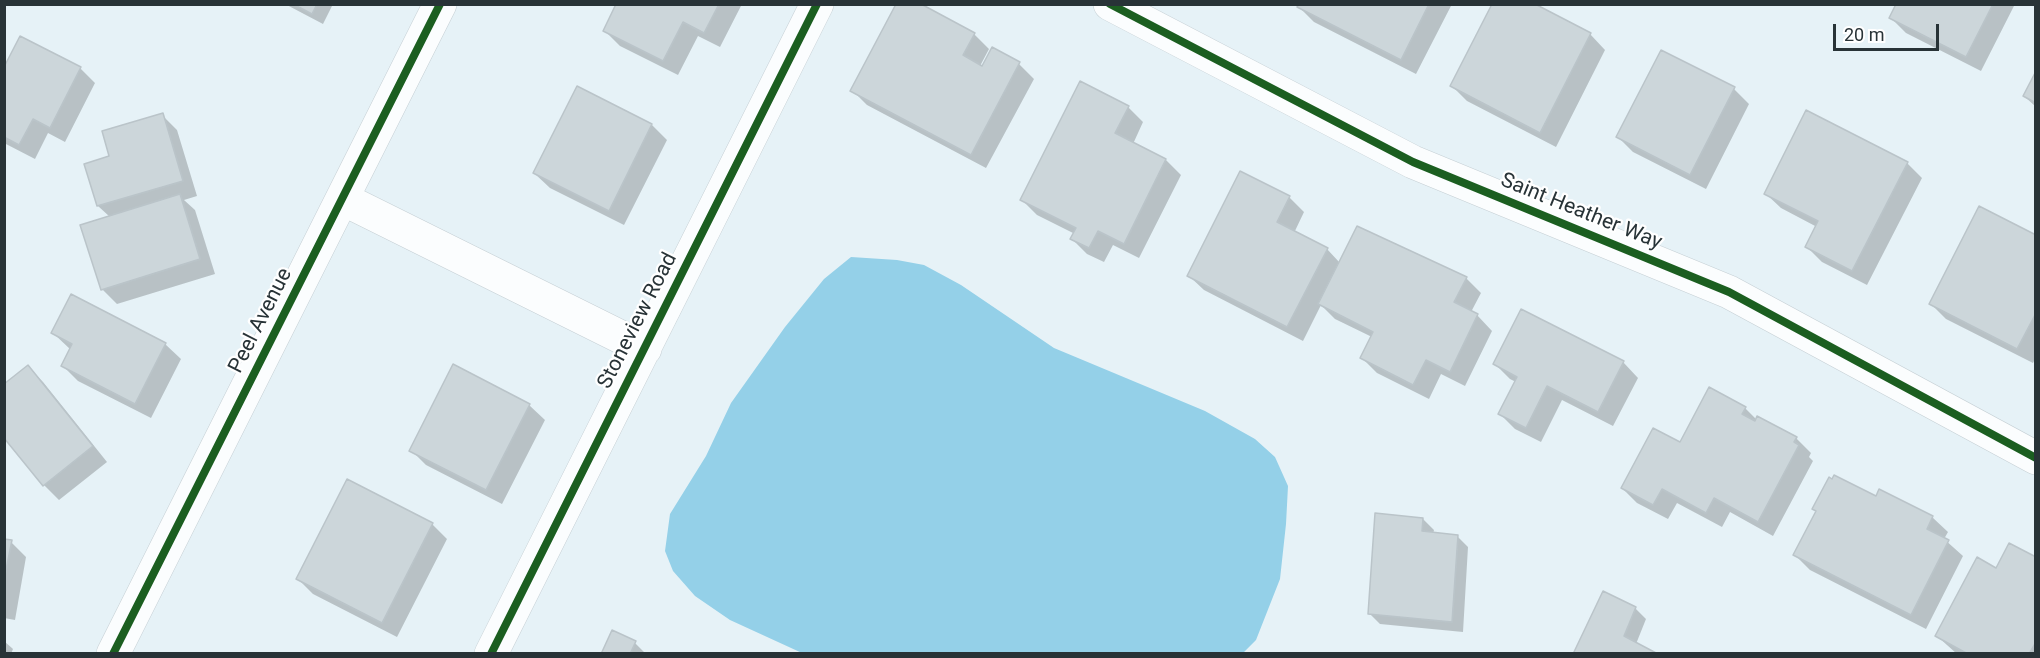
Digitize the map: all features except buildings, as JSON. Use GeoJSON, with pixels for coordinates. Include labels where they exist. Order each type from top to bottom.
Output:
{"type":"FeatureCollection","features":[{"type":"Feature","properties":{"kind":"street","name":"Peel Avenue"},"geometry":{"type":"LineString","coordinates":[[113,654],[440,4]]}},
{"type":"Feature","properties":{"kind":"street","name":"Stoneview Road"},"geometry":{"type":"LineString","coordinates":[[491,654],[817,4]]}},
{"type":"Feature","properties":{"kind":"street","name":"Saint Heather Way"},"geometry":{"type":"LineString","coordinates":[[1110,4],[1413,162],[1729,292],[2036,458]]}},
{"type":"Feature","properties":{"kind":"street","name":"Stoneview Road"},"geometry":{"type":"LineString","coordinates":[[343,199],[645,349]]}},
{"type":"Feature","properties":{"kind":"water"},"geometry":{"type":"Polygon","coordinates":[[[851,257],[897,260],[924,265],[961,285],[1054,348],[1205,411],[1255,439],[1275,457],[1288,486],[1286,524],[1280,579],[1256,640],[1242,654],[802,653],[730,620],[695,596],[673,571],[665,551],[670,514],[706,456],[731,403],[785,327],[824,279],[851,257]]]}},
{"type":"Feature","properties":{"kind":"cycle path"},"geometry":{"type":"LineString","coordinates":[[113,654],[440,4]]}},
{"type":"Feature","properties":{"kind":"cycle path"},"geometry":{"type":"LineString","coordinates":[[491,654],[817,4]]}},
{"type":"Feature","properties":{"kind":"cycle path"},"geometry":{"type":"LineString","coordinates":[[1110,4],[1413,162],[1729,292],[2036,458]]}}]}
